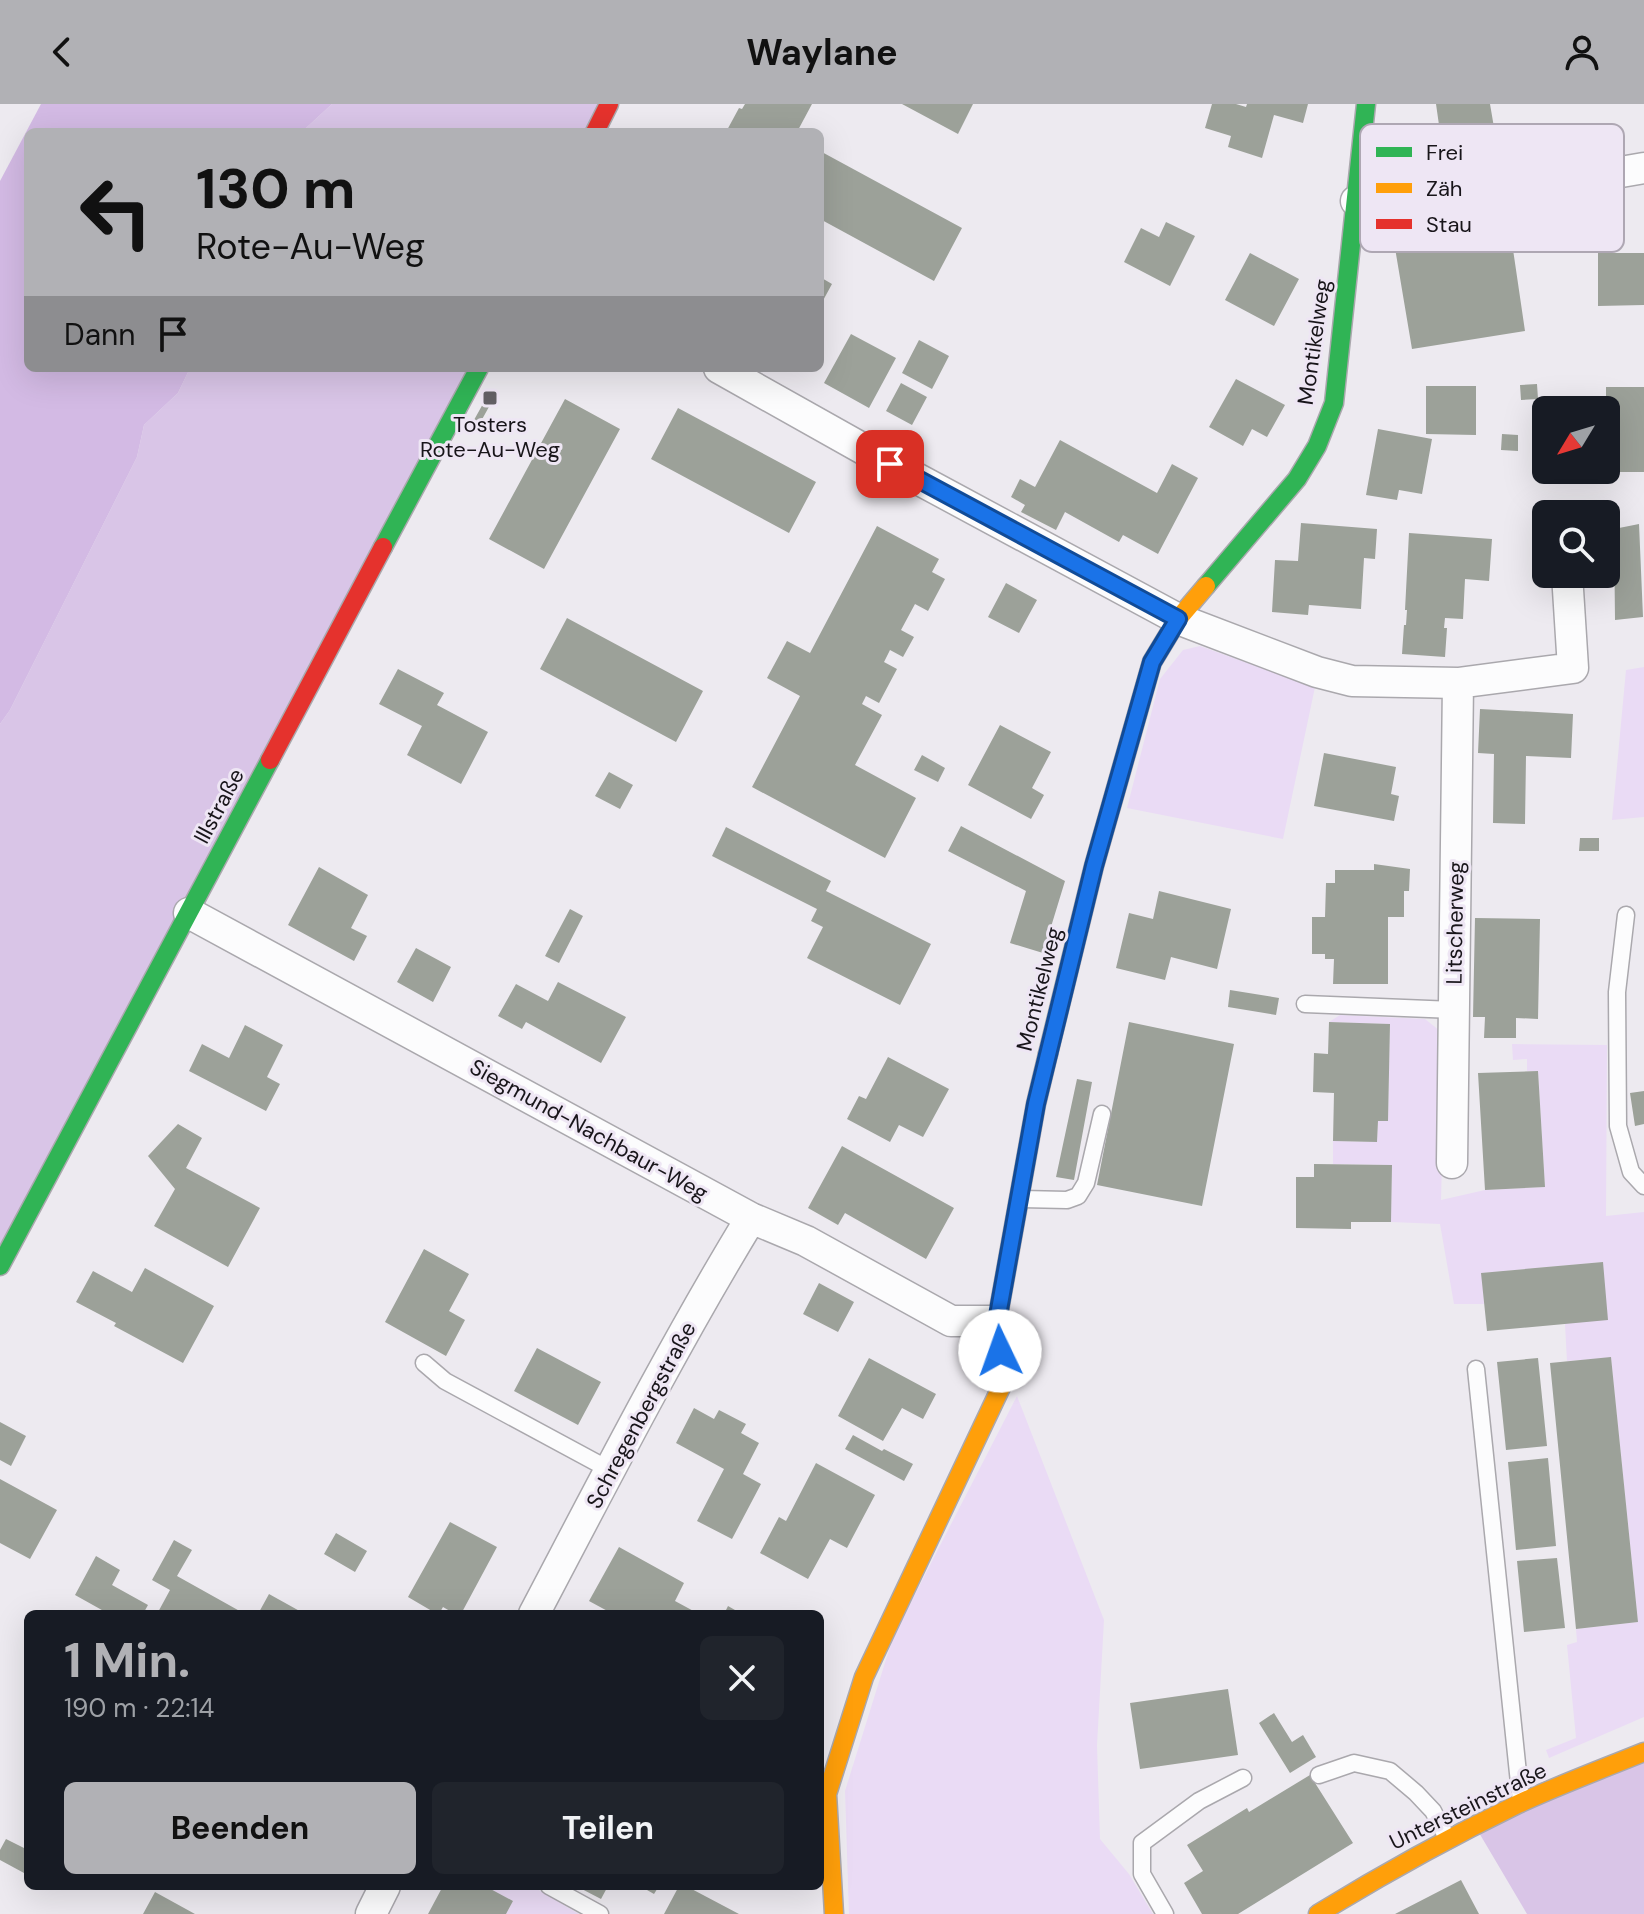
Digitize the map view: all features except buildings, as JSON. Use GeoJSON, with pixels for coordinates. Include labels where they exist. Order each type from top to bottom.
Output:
{"type":"FeatureCollection","features":[{"type":"Feature","properties":{"kind":"street"},"geometry":{"type":"LineString","coordinates":[[597,128],[609,104]]}},
{"type":"Feature","properties":{"kind":"street","name":"Montikelweg"},"geometry":{"type":"LineString","coordinates":[[1364,124],[1366,104]]}},
{"type":"Feature","properties":{"kind":"street","name":"Montikelweg"},"geometry":{"type":"LineString","coordinates":[[834,1914],[827,1794],[864,1677],[1004,1381],[997,1321],[1036,1104],[1094,866],[1152,662],[1178,619],[1297,479],[1317,446],[1334,403],[1360,162]]}},
{"type":"Feature","properties":{"kind":"street"},"geometry":{"type":"LineString","coordinates":[[1624,171],[1644,168]]}},
{"type":"Feature","properties":{"kind":"street"},"geometry":{"type":"LineString","coordinates":[[1356,201],[1360,201]]}},
{"type":"Feature","properties":{"kind":"street","name":"Illstraße"},"geometry":{"type":"LineString","coordinates":[[0,1266],[477,372]]}},
{"type":"Feature","properties":{"kind":"street"},"geometry":{"type":"LineString","coordinates":[[726,372],[1178,619],[1317,672],[1352,681],[1458,683],[1573,668],[1568,588]]}},
{"type":"Feature","properties":{"kind":"street","name":"Litscherweg"},"geometry":{"type":"LineString","coordinates":[[1452,1163],[1458,683]]}},
{"type":"Feature","properties":{"kind":"street","name":"Siegmund-Nachbaur-Weg"},"geometry":{"type":"LineString","coordinates":[[189,913],[751,1218],[806,1241],[951,1321],[997,1321]]}},
{"type":"Feature","properties":{"kind":"street","name":"Schregenbergstraße"},"geometry":{"type":"LineString","coordinates":[[536,1610],[719,1271],[751,1218]]}},
{"type":"Feature","properties":{"kind":"street","name":"Untersteinstraße"},"geometry":{"type":"LineString","coordinates":[[1318,1914],[1369,1883],[1521,1803],[1644,1752]]}},
{"type":"Feature","properties":{"kind":"street"},"geometry":{"type":"LineString","coordinates":[[371,1914],[383,1890]]}},
{"type":"Feature","properties":{"kind":"lane"},"geometry":{"type":"LineString","coordinates":[[1626,915],[1617,992],[1618,1126],[1631,1172],[1644,1186]]}},
{"type":"Feature","properties":{"kind":"lane"},"geometry":{"type":"LineString","coordinates":[[1305,1004],[1454,1010]]}},
{"type":"Feature","properties":{"kind":"lane"},"geometry":{"type":"LineString","coordinates":[[1018,1199],[1067,1200],[1078,1196],[1086,1183],[1102,1114]]}},
{"type":"Feature","properties":{"kind":"lane"},"geometry":{"type":"LineString","coordinates":[[424,1363],[445,1381],[610,1470]]}},
{"type":"Feature","properties":{"kind":"lane"},"geometry":{"type":"LineString","coordinates":[[1476,1369],[1521,1803]]}},
{"type":"Feature","properties":{"kind":"lane"},"geometry":{"type":"LineString","coordinates":[[1319,1775],[1354,1763],[1390,1771],[1433,1811],[1448,1840]]}},
{"type":"Feature","properties":{"kind":"lane"},"geometry":{"type":"LineString","coordinates":[[1165,1914],[1142,1874],[1142,1843],[1199,1801],[1243,1778]]}},
{"type":"Feature","properties":{"kind":"lane"},"geometry":{"type":"LineString","coordinates":[[556,1890],[600,1914]]}},
{"type":"Feature","properties":{"kind":"shaded area"},"geometry":{"type":"Polygon","coordinates":[[[41,104],[332,104],[306,128],[28,128],[41,104]]]}},
{"type":"Feature","properties":{"kind":"shaded area"},"geometry":{"type":"Polygon","coordinates":[[[332,104],[609,104],[597,128],[306,128],[332,104]]]}},
{"type":"Feature","properties":{"kind":"shaded area"},"geometry":{"type":"Polygon","coordinates":[[[24,136],[24,372],[188,372],[178,393],[144,425],[137,457],[10,710],[0,724],[0,181],[24,136]]]}},
{"type":"Feature","properties":{"kind":"shaded area"},"geometry":{"type":"Polygon","coordinates":[[[188,372],[476,372],[0,1266],[0,724],[10,710],[137,457],[144,425],[178,393],[188,372]]]}},
{"type":"Feature","properties":{"kind":"shaded area"},"geometry":{"type":"Polygon","coordinates":[[[1200,646],[1315,687],[1283,839],[1127,808],[1160,679],[1183,650],[1200,646]]]}},
{"type":"Feature","properties":{"kind":"shaded area"},"geometry":{"type":"Polygon","coordinates":[[[1644,667],[1644,817],[1612,820],[1626,670],[1644,667]]]}},
{"type":"Feature","properties":{"kind":"shaded area"},"geometry":{"type":"Polygon","coordinates":[[[1340,1015],[1425,1019],[1440,1031],[1445,1054],[1441,1200],[1485,1190],[1545,1187],[1538,1071],[1527,1071],[1527,1059],[1513,1060],[1512,1044],[1607,1045],[1606,1216],[1644,1212],[1644,1717],[1549,1758],[1546,1750],[1576,1738],[1567,1645],[1577,1642],[1576,1629],[1638,1622],[1611,1358],[1567,1361],[1565,1324],[1603,1262],[1482,1273],[1484,1304],[1454,1304],[1440,1224],[1391,1222],[1392,1165],[1333,1164],[1333,1141],[1377,1142],[1378,1121],[1388,1121],[1390,1024],[1329,1022],[1340,1015]]]}},
{"type":"Feature","properties":{"kind":"shaded area"},"geometry":{"type":"Polygon","coordinates":[[[1017,1396],[1104,1620],[1097,1745],[1100,1839],[1129,1874],[1153,1914],[849,1914],[845,1791],[893,1637],[1017,1396]]]}},
{"type":"Feature","properties":{"kind":"shaded area"},"geometry":{"type":"Polygon","coordinates":[[[1644,1742],[1644,1914],[1527,1914],[1475,1826],[1644,1742]]]}},
{"type":"Feature","properties":{"kind":"shaded area"},"geometry":{"type":"Polygon","coordinates":[[[490,1890],[539,1890],[579,1914],[506,1914],[513,1901],[490,1890]]]}},
{"type":"Feature","properties":{"kind":"traffic: fast"},"geometry":{"type":"LineString","coordinates":[[1364,124],[1366,104]]}},
{"type":"Feature","properties":{"kind":"traffic: fast"},"geometry":{"type":"LineString","coordinates":[[1206,586],[1297,479],[1317,446],[1334,403],[1360,160]]}},
{"type":"Feature","properties":{"kind":"traffic: fast"},"geometry":{"type":"LineString","coordinates":[[383,547],[477,372]]}},
{"type":"Feature","properties":{"kind":"traffic: fast"},"geometry":{"type":"LineString","coordinates":[[0,1266],[270,760]]}},
{"type":"Feature","properties":{"kind":"traffic: slow"},"geometry":{"type":"LineString","coordinates":[[1048,1054],[1094,866],[1152,662],[1178,619],[1206,586]]}},
{"type":"Feature","properties":{"kind":"traffic: slow"},"geometry":{"type":"LineString","coordinates":[[834,1914],[827,1794],[864,1677],[1004,1381],[1002,1363]]}},
{"type":"Feature","properties":{"kind":"traffic: slow"},"geometry":{"type":"LineString","coordinates":[[1318,1914],[1417,1856],[1518,1804],[1644,1752]]}},
{"type":"Feature","properties":{"kind":"traffic: jam"},"geometry":{"type":"LineString","coordinates":[[597,128],[609,104]]}},
{"type":"Feature","properties":{"kind":"traffic: jam"},"geometry":{"type":"LineString","coordinates":[[270,760],[383,547]]}},
{"type":"Feature","properties":{"kind":"traffic: jam"},"geometry":{"type":"LineString","coordinates":[[1002,1363],[997,1321],[1036,1104],[1048,1054]]}},
{"type":"Feature","properties":{"kind":"place","name":"Tosters Rote-Au-Weg"},"geometry":{"type":"Point","coordinates":[490,398]}},
{"type":"Feature","properties":{"kind":"route"},"geometry":{"type":"LineString","coordinates":[[890,464],[1178,619],[1152,662],[1094,866],[1036,1104],[997,1321],[1000,1351]]}}]}
